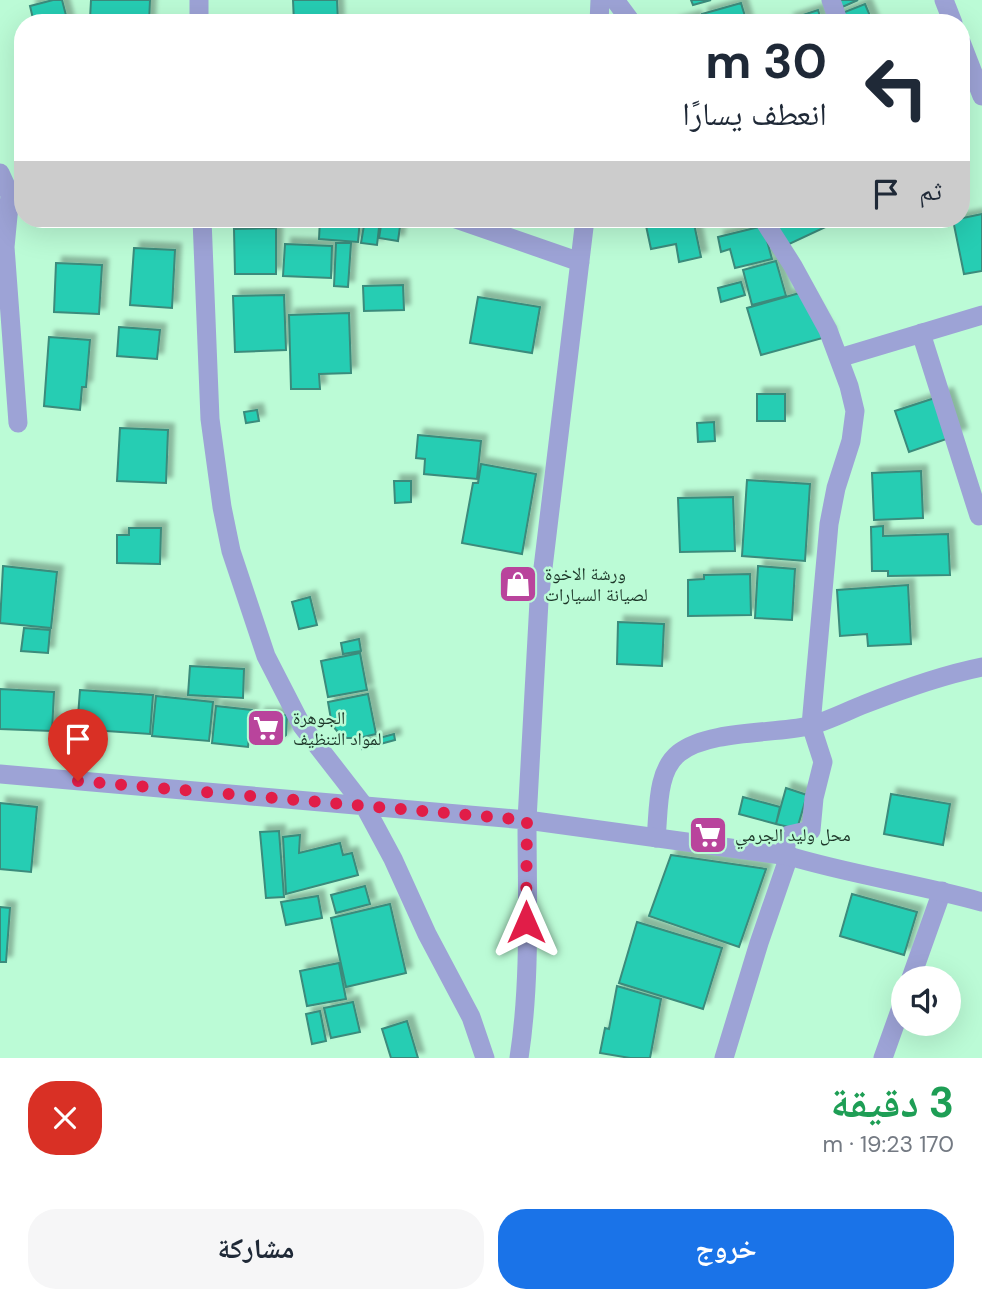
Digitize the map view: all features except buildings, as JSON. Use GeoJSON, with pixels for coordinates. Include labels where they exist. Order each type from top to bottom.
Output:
{"type":"FeatureCollection","features":[{"type":"Feature","properties":{"kind":"street"},"geometry":{"type":"LineString","coordinates":[[970,65],[982,96]]}},
{"type":"Feature","properties":{"kind":"street"},"geometry":{"type":"LineString","coordinates":[[0,173],[5,195],[5,247],[18,423]]}},
{"type":"Feature","properties":{"kind":"street"},"geometry":{"type":"LineString","coordinates":[[202,228],[210,419],[231,551],[266,656],[302,726],[365,807],[471,1017],[485,1058]]}},
{"type":"Feature","properties":{"kind":"street"},"geometry":{"type":"LineString","coordinates":[[482,228],[580,262]]}},
{"type":"Feature","properties":{"kind":"street"},"geometry":{"type":"LineString","coordinates":[[519,1058],[523,1036],[527,820],[539,601],[584,228]]}},
{"type":"Feature","properties":{"kind":"street"},"geometry":{"type":"LineString","coordinates":[[724,1058],[789,856],[785,848],[789,835],[811,830],[814,798],[823,762],[811,725],[830,524],[836,488],[854,425],[853,400],[828,330],[768,228]]}},
{"type":"Feature","properties":{"kind":"street"},"geometry":{"type":"LineString","coordinates":[[839,359],[982,315]]}},
{"type":"Feature","properties":{"kind":"street"},"geometry":{"type":"LineString","coordinates":[[921,333],[979,516]]}},
{"type":"Feature","properties":{"kind":"street"},"geometry":{"type":"LineString","coordinates":[[656,838],[665,771],[677,754],[689,746],[709,739],[811,725],[955,672],[982,667]]}},
{"type":"Feature","properties":{"kind":"street"},"geometry":{"type":"LineString","coordinates":[[0,774],[527,820],[789,856],[982,902]]}},
{"type":"Feature","properties":{"kind":"street"},"geometry":{"type":"LineString","coordinates":[[915,966],[942,891]]}},
{"type":"Feature","properties":{"kind":"street"},"geometry":{"type":"LineString","coordinates":[[883,1058],[891,1036]]}},
{"type":"Feature","properties":{"kind":"place","name":"ورشة الاخوة لصيانة السيارات"},"geometry":{"type":"Point","coordinates":[518,584]}},
{"type":"Feature","properties":{"kind":"place","name":"الجوهرة لمواد التنظيف"},"geometry":{"type":"Point","coordinates":[266,728]}},
{"type":"Feature","properties":{"kind":"place","name":"محل وليد الجرمي"},"geometry":{"type":"Point","coordinates":[708,835]}},
{"type":"Feature","properties":{"kind":"route"},"geometry":{"type":"LineString","coordinates":[[78,781],[527,820],[526,922]]}}]}
